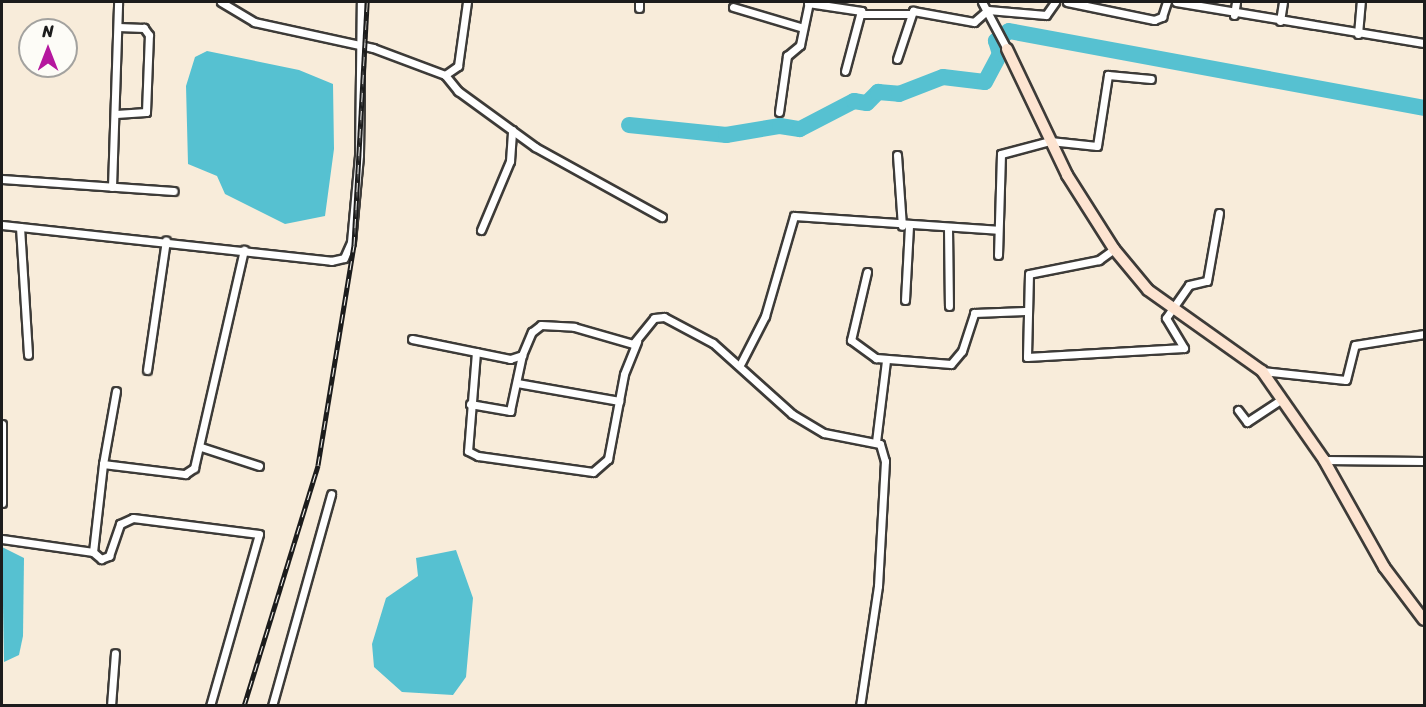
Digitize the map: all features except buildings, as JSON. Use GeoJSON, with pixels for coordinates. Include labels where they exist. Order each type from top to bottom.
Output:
{"type":"FeatureCollection","features":[{"type":"Feature","properties":{"kind":"street"},"geometry":{"type":"LineString","coordinates":[[112,187],[118,2]]}},
{"type":"Feature","properties":{"kind":"street"},"geometry":{"type":"LineString","coordinates":[[221,2],[254,22],[361,45],[445,75],[512,130],[585,178],[662,217]]}},
{"type":"Feature","properties":{"kind":"street"},"geometry":{"type":"LineString","coordinates":[[2,225],[166,240],[331,261],[350,251],[361,45],[361,2]]}},
{"type":"Feature","properties":{"kind":"street"},"geometry":{"type":"LineString","coordinates":[[445,75],[458,66],[467,2]]}},
{"type":"Feature","properties":{"kind":"street"},"geometry":{"type":"LineString","coordinates":[[779,112],[787,56],[798,48],[808,2],[856,8],[861,14]]}},
{"type":"Feature","properties":{"kind":"street"},"geometry":{"type":"LineString","coordinates":[[982,2],[988,10],[1050,141],[1114,249],[1173,309],[1235,346],[1262,370],[1324,460],[1384,567],[1425,620]]}},
{"type":"Feature","properties":{"kind":"street"},"geometry":{"type":"LineString","coordinates":[[861,14],[909,14],[974,22],[988,10],[1046,15],[1055,2]]}},
{"type":"Feature","properties":{"kind":"street"},"geometry":{"type":"LineString","coordinates":[[1067,2],[1154,20],[1162,17],[1167,2]]}},
{"type":"Feature","properties":{"kind":"street"},"geometry":{"type":"LineString","coordinates":[[1176,2],[1234,15],[1425,43]]}},
{"type":"Feature","properties":{"kind":"street"},"geometry":{"type":"LineString","coordinates":[[1234,15],[1236,2]]}},
{"type":"Feature","properties":{"kind":"street"},"geometry":{"type":"LineString","coordinates":[[1281,21],[1283,2]]}},
{"type":"Feature","properties":{"kind":"street"},"geometry":{"type":"LineString","coordinates":[[1358,34],[1361,2]]}},
{"type":"Feature","properties":{"kind":"street"},"geometry":{"type":"LineString","coordinates":[[732,7],[803,28]]}},
{"type":"Feature","properties":{"kind":"street"},"geometry":{"type":"LineString","coordinates":[[845,71],[861,14]]}},
{"type":"Feature","properties":{"kind":"street"},"geometry":{"type":"LineString","coordinates":[[897,59],[909,14]]}},
{"type":"Feature","properties":{"kind":"street"},"geometry":{"type":"LineString","coordinates":[[116,114],[146,112],[149,35],[144,28],[118,27]]}},
{"type":"Feature","properties":{"kind":"street"},"geometry":{"type":"LineString","coordinates":[[998,255],[999,157],[1050,141],[1097,146],[1108,75],[1151,79]]}},
{"type":"Feature","properties":{"kind":"street"},"geometry":{"type":"LineString","coordinates":[[481,230],[510,161],[512,130]]}},
{"type":"Feature","properties":{"kind":"street"},"geometry":{"type":"LineString","coordinates":[[897,154],[905,226],[905,300]]}},
{"type":"Feature","properties":{"kind":"street"},"geometry":{"type":"LineString","coordinates":[[2,179],[174,191]]}},
{"type":"Feature","properties":{"kind":"street"},"geometry":{"type":"LineString","coordinates":[[1114,249],[1099,260],[1029,274],[1025,352],[1039,360],[1181,349],[1185,343],[1166,323],[1189,285],[1207,281],[1219,213]]}},
{"type":"Feature","properties":{"kind":"street"},"geometry":{"type":"LineString","coordinates":[[741,363],[765,316],[794,216],[905,226],[998,230]]}},
{"type":"Feature","properties":{"kind":"street"},"geometry":{"type":"LineString","coordinates":[[20,227],[28,355]]}},
{"type":"Feature","properties":{"kind":"street"},"geometry":{"type":"LineString","coordinates":[[948,228],[949,306]]}},
{"type":"Feature","properties":{"kind":"street"},"geometry":{"type":"LineString","coordinates":[[147,369],[166,240]]}},
{"type":"Feature","properties":{"kind":"street"},"geometry":{"type":"LineString","coordinates":[[103,464],[185,474],[194,468],[201,447],[244,250]]}},
{"type":"Feature","properties":{"kind":"street"},"geometry":{"type":"LineString","coordinates":[[867,272],[851,340],[870,356],[886,360],[951,364],[962,351],[974,313],[1026,311]]}},
{"type":"Feature","properties":{"kind":"street"},"geometry":{"type":"LineString","coordinates":[[476,352],[466,447],[471,454],[593,472],[608,459],[619,401],[637,342],[650,322],[664,317],[741,363],[792,414],[824,433],[876,442]]}},
{"type":"Feature","properties":{"kind":"street"},"geometry":{"type":"LineString","coordinates":[[470,404],[510,411],[522,355],[532,332],[546,325],[637,342]]}},
{"type":"Feature","properties":{"kind":"street"},"geometry":{"type":"LineString","coordinates":[[1262,370],[1346,380],[1355,345],[1425,334]]}},
{"type":"Feature","properties":{"kind":"street"},"geometry":{"type":"LineString","coordinates":[[412,339],[510,358],[522,355]]}},
{"type":"Feature","properties":{"kind":"street"},"geometry":{"type":"LineString","coordinates":[[860,705],[879,574],[885,461],[876,442],[886,360]]}},
{"type":"Feature","properties":{"kind":"street"},"geometry":{"type":"LineString","coordinates":[[517,383],[619,401]]}},
{"type":"Feature","properties":{"kind":"street"},"geometry":{"type":"LineString","coordinates":[[93,552],[103,464],[116,391]]}},
{"type":"Feature","properties":{"kind":"street"},"geometry":{"type":"LineString","coordinates":[[1238,410],[1247,422],[1282,399]]}},
{"type":"Feature","properties":{"kind":"street"},"geometry":{"type":"LineString","coordinates":[[2,424],[2,503]]}},
{"type":"Feature","properties":{"kind":"street"},"geometry":{"type":"LineString","coordinates":[[201,447],[259,466]]}},
{"type":"Feature","properties":{"kind":"street"},"geometry":{"type":"LineString","coordinates":[[1324,460],[1425,461]]}},
{"type":"Feature","properties":{"kind":"street"},"geometry":{"type":"LineString","coordinates":[[272,705],[331,494]]}},
{"type":"Feature","properties":{"kind":"street"},"geometry":{"type":"LineString","coordinates":[[2,539],[93,552],[101,559],[109,556],[120,524],[133,518],[259,534],[210,705]]}},
{"type":"Feature","properties":{"kind":"street"},"geometry":{"type":"LineString","coordinates":[[111,705],[115,653]]}},
{"type":"Feature","properties":{"kind":"water"},"geometry":{"type":"Polygon","coordinates":[[[207,51],[299,70],[333,84],[334,149],[325,216],[285,224],[225,194],[217,176],[188,164],[186,86],[195,57],[207,51]]]}},
{"type":"Feature","properties":{"kind":"water"},"geometry":{"type":"Polygon","coordinates":[[[2,547],[24,558],[23,636],[19,655],[4,662],[2,547]]]}},
{"type":"Feature","properties":{"kind":"water"},"geometry":{"type":"Polygon","coordinates":[[[456,550],[473,598],[466,677],[453,695],[402,692],[374,667],[372,644],[386,598],[418,576],[416,558],[456,550]]]}},
{"type":"Feature","properties":{"kind":"waterway"},"geometry":{"type":"LineString","coordinates":[[629,125],[726,135],[780,126],[800,129],[854,101],[867,103],[878,92],[899,94],[943,77],[985,82],[1000,54],[996,41],[1009,31],[1424,108]]}},
{"type":"Feature","properties":{"kind":"railway"},"geometry":{"type":"LineString","coordinates":[[244,706],[318,465],[354,245],[367,2]]}}]}
